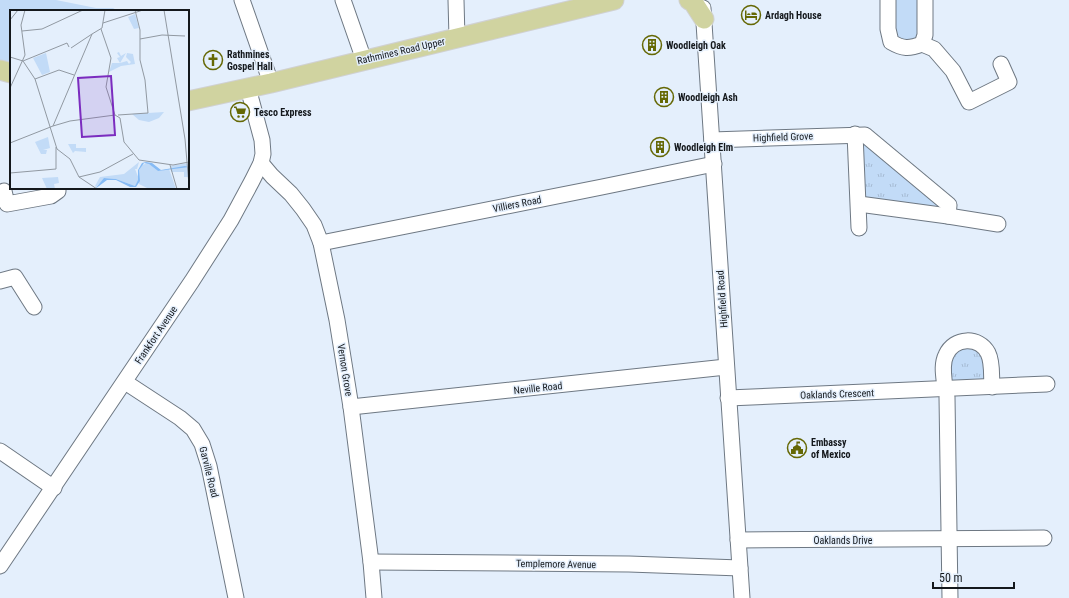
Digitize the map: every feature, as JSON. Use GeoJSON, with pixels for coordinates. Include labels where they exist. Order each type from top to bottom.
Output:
{"type":"FeatureCollection","features":[{"type":"Feature","properties":{"kind":"main road","name":"Rathmines Road Upper"},"geometry":{"type":"LineString","coordinates":[[189,101],[271,83],[614,0]]}},
{"type":"Feature","properties":{"kind":"main road"},"geometry":{"type":"LineString","coordinates":[[689,0],[693,2],[704,20]]}},
{"type":"Feature","properties":{"kind":"main road"},"geometry":{"type":"LineString","coordinates":[[0,70],[10,73]]}},
{"type":"Feature","properties":{"kind":"street"},"geometry":{"type":"LineString","coordinates":[[242,0],[271,83]]}},
{"type":"Feature","properties":{"kind":"street"},"geometry":{"type":"LineString","coordinates":[[343,0],[364,60]]}},
{"type":"Feature","properties":{"kind":"street"},"geometry":{"type":"LineString","coordinates":[[456,0],[457,38]]}},
{"type":"Feature","properties":{"kind":"street","name":"Highfield Road"},"geometry":{"type":"LineString","coordinates":[[702,0],[742,598]]}},
{"type":"Feature","properties":{"kind":"street"},"geometry":{"type":"LineString","coordinates":[[888,0],[888,29],[891,42],[901,48],[914,47],[922,44],[934,49],[953,71],[969,102],[1009,82],[1001,64]]}},
{"type":"Feature","properties":{"kind":"street"},"geometry":{"type":"LineString","coordinates":[[922,44],[925,35],[925,0]]}},
{"type":"Feature","properties":{"kind":"street","name":"Frankfort Avenue"},"geometry":{"type":"LineString","coordinates":[[0,566],[54,488],[231,220],[261,163],[263,154],[262,140],[248,88]]}},
{"type":"Feature","properties":{"kind":"street"},"geometry":{"type":"LineString","coordinates":[[855,134],[859,228]]}},
{"type":"Feature","properties":{"kind":"street","name":"Highfield Grove"},"geometry":{"type":"LineString","coordinates":[[712,140],[865,134],[949,205],[948,216]]}},
{"type":"Feature","properties":{"kind":"street","name":"Vernon Grove"},"geometry":{"type":"LineString","coordinates":[[261,163],[291,194],[303,209],[314,225],[321,243],[337,320],[351,408],[371,562],[374,598]]}},
{"type":"Feature","properties":{"kind":"street","name":"Villiers Road"},"geometry":{"type":"LineString","coordinates":[[321,243],[714,164]]}},
{"type":"Feature","properties":{"kind":"street"},"geometry":{"type":"LineString","coordinates":[[4,191],[7,204],[51,196],[58,191],[58,189]]}},
{"type":"Feature","properties":{"kind":"street"},"geometry":{"type":"LineString","coordinates":[[859,204],[998,224]]}},
{"type":"Feature","properties":{"kind":"street"},"geometry":{"type":"LineString","coordinates":[[0,281],[15,278],[34,307]]}},
{"type":"Feature","properties":{"kind":"street"},"geometry":{"type":"LineString","coordinates":[[950,598],[946,393],[943,368],[946,354],[956,343],[971,341],[984,348],[990,360],[992,387]]}},
{"type":"Feature","properties":{"kind":"street","name":"Neville Road"},"geometry":{"type":"LineString","coordinates":[[351,408],[726,367]]}},
{"type":"Feature","properties":{"kind":"street","name":"Garville Road"},"geometry":{"type":"LineString","coordinates":[[124,382],[180,418],[193,429],[202,444],[209,466],[236,598]]}},
{"type":"Feature","properties":{"kind":"street","name":"Oaklands Crescent"},"geometry":{"type":"LineString","coordinates":[[728,398],[888,392],[946,393],[992,387],[1047,384]]}},
{"type":"Feature","properties":{"kind":"street"},"geometry":{"type":"LineString","coordinates":[[0,451],[54,488]]}},
{"type":"Feature","properties":{"kind":"street","name":"Oaklands Drive"},"geometry":{"type":"LineString","coordinates":[[738,540],[949,540],[1044,538]]}},
{"type":"Feature","properties":{"kind":"street","name":"Templemore Avenue"},"geometry":{"type":"LineString","coordinates":[[371,562],[628,564],[740,568]]}},
{"type":"Feature","properties":{"kind":"green space"},"geometry":{"type":"Polygon","coordinates":[[[0,0],[56,0],[96,8],[113,8],[116,10],[10,10],[10,62],[0,60],[0,0]]]}},
{"type":"Feature","properties":{"kind":"green space"},"geometry":{"type":"Polygon","coordinates":[[[892,0],[920,0],[921,34],[915,41],[904,42],[895,36],[892,0]]]}},
{"type":"Feature","properties":{"kind":"green space"},"geometry":{"type":"Polygon","coordinates":[[[865,142],[939,203],[937,210],[872,203],[862,196],[860,145],[865,142]]]}},
{"type":"Feature","properties":{"kind":"green space"},"geometry":{"type":"Polygon","coordinates":[[[961,347],[976,351],[983,358],[985,363],[986,384],[950,386],[949,370],[951,360],[956,351],[961,347]]]}},
{"type":"Feature","properties":{"kind":"place","name":"Ardagh House"},"geometry":{"type":"Point","coordinates":[751,15]}},
{"type":"Feature","properties":{"kind":"place","name":"Woodleigh Oak"},"geometry":{"type":"Point","coordinates":[652,45]}},
{"type":"Feature","properties":{"kind":"place","name":"Rathmines Gospel Hall"},"geometry":{"type":"Point","coordinates":[213,60]}},
{"type":"Feature","properties":{"kind":"place","name":"Woodleigh Ash"},"geometry":{"type":"Point","coordinates":[664,97]}},
{"type":"Feature","properties":{"kind":"place","name":"Tesco Express"},"geometry":{"type":"Point","coordinates":[240,112]}},
{"type":"Feature","properties":{"kind":"place","name":"Woodleigh Elm"},"geometry":{"type":"Point","coordinates":[660,147]}},
{"type":"Feature","properties":{"kind":"place","name":"Embassy of Mexico"},"geometry":{"type":"Point","coordinates":[797,448]}}]}
